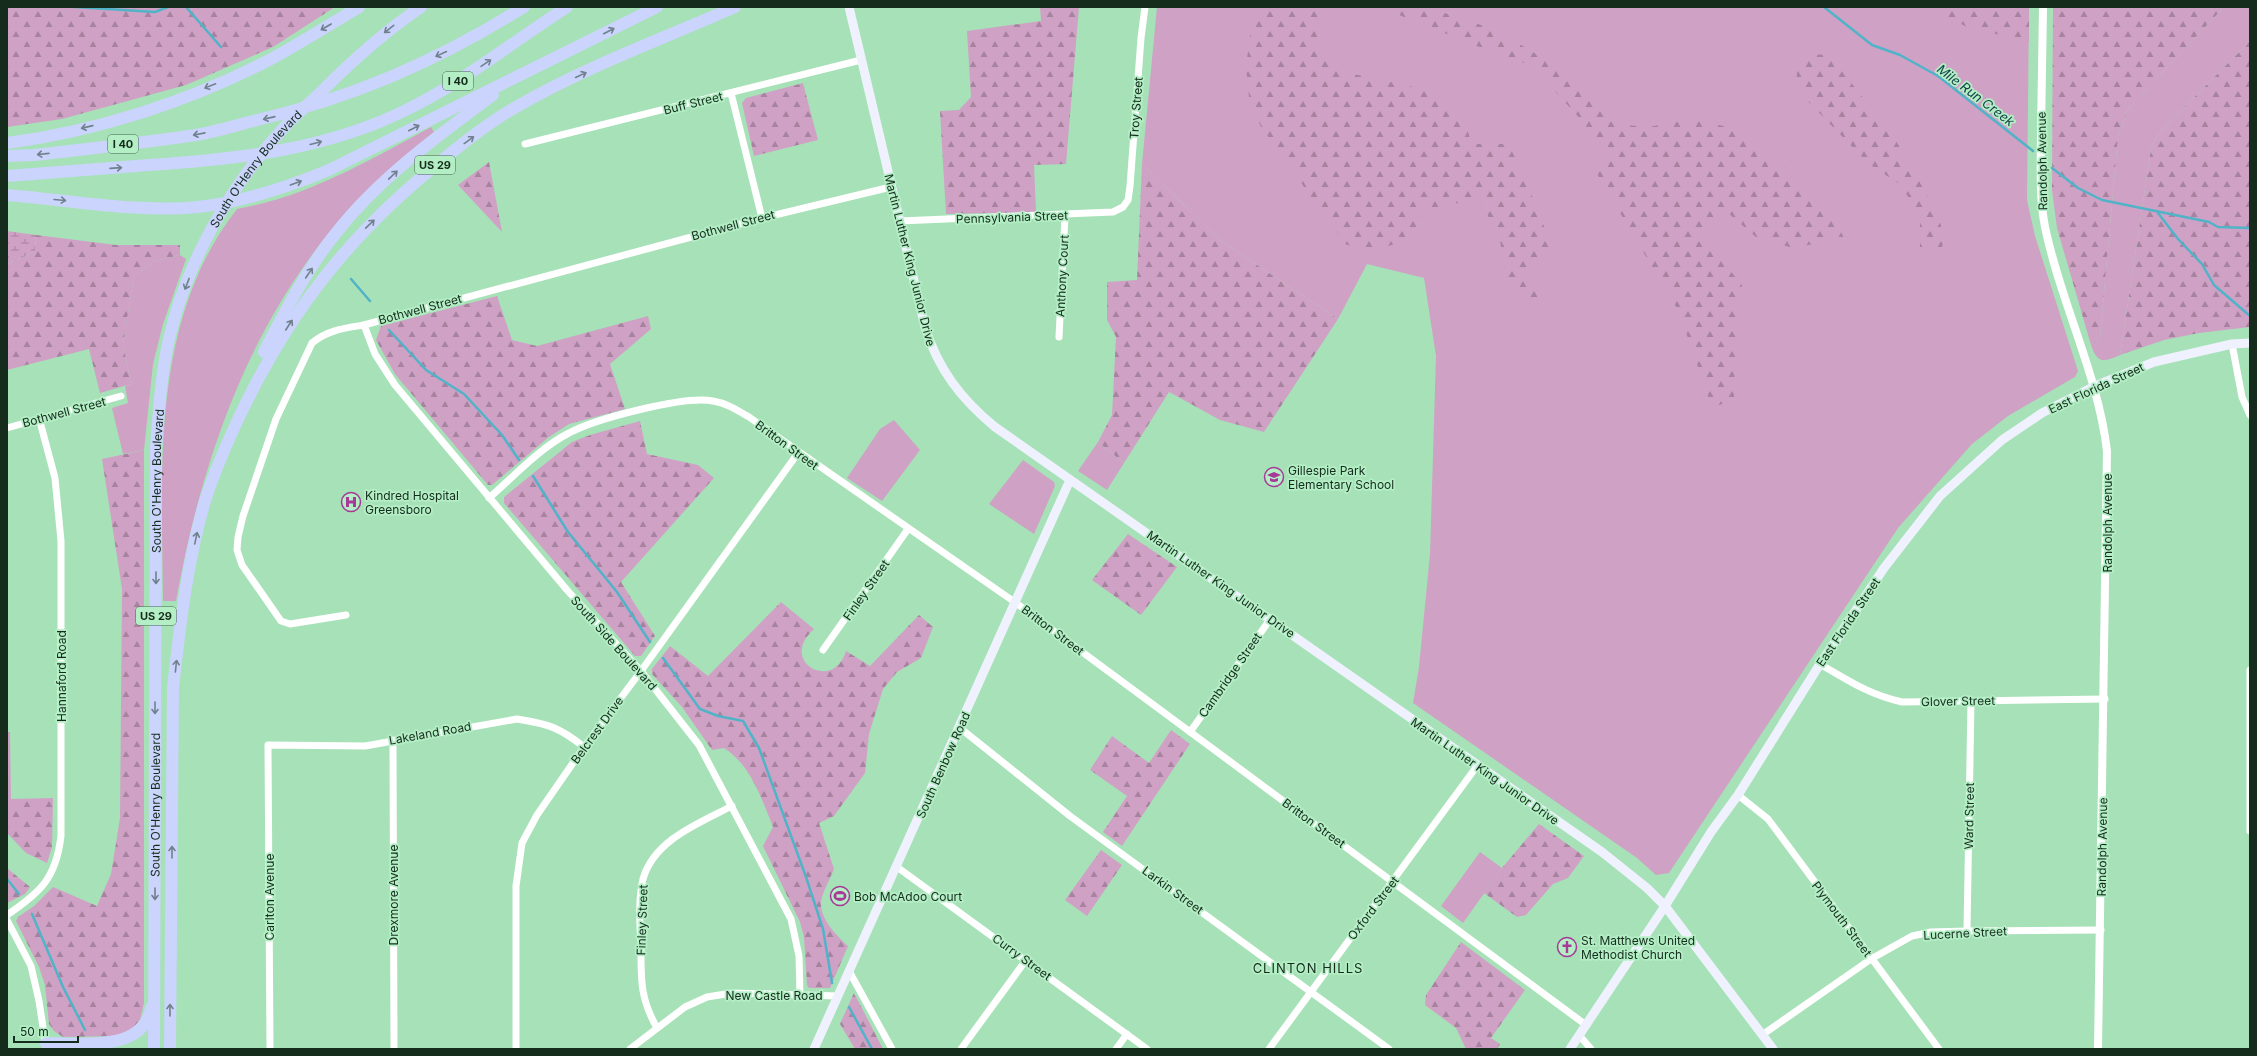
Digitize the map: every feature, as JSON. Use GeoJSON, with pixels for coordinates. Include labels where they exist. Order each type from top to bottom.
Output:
{"type":"FeatureCollection","features":[{"type":"Feature","properties":{"kind":"highway"},"geometry":{"type":"LineString","coordinates":[[7,143],[90,127],[141,112],[184,97],[273,58],[360,7]]}},
{"type":"Feature","properties":{"kind":"highway","name":"South O'Henry Boulevard"},"geometry":{"type":"LineString","coordinates":[[154,1049],[156,447],[161,384],[169,338],[201,247],[240,183],[279,133],[361,51],[391,27],[421,7]]}},
{"type":"Feature","properties":{"kind":"highway","name":"I 40"},"geometry":{"type":"LineString","coordinates":[[7,156],[34,155],[175,138],[296,111],[347,95],[447,51],[524,7]]}},
{"type":"Feature","properties":{"kind":"highway","name":"I 40"},"geometry":{"type":"LineString","coordinates":[[7,176],[223,160],[303,146],[339,137],[408,109],[455,83],[567,7]]}},
{"type":"Feature","properties":{"kind":"highway"},"geometry":{"type":"LineString","coordinates":[[7,195],[151,208],[197,207],[259,195],[329,170],[657,7]]}},
{"type":"Feature","properties":{"kind":"highway","name":"US 29"},"geometry":{"type":"LineString","coordinates":[[231,434],[275,346],[327,270],[367,227],[421,176],[470,138],[514,108],[594,69],[736,7]]}},
{"type":"Feature","properties":{"kind":"highway"},"geometry":{"type":"LineString","coordinates":[[231,434],[240,405],[282,316],[336,233],[397,170],[445,130],[493,95],[574,49]]}},
{"type":"Feature","properties":{"kind":"highway","name":"South O'Henry Boulevard"},"geometry":{"type":"LineString","coordinates":[[170,1049],[173,688],[179,636],[197,532],[206,498],[231,434]]}},
{"type":"Feature","properties":{"kind":"highway"},"geometry":{"type":"LineString","coordinates":[[46,1046],[93,1044],[125,1039],[135,1035],[145,1026],[150,1014],[154,992]]}},
{"type":"Feature","properties":{"kind":"highway"},"geometry":{"type":"LineString","coordinates":[[93,1044],[104,1049]]}},
{"type":"Feature","properties":{"kind":"main road","name":"Martin Luther King Junior Drive"},"geometry":{"type":"LineString","coordinates":[[849,7],[924,326],[937,360],[949,380],[980,414],[1070,480],[1271,618],[1477,766],[1602,852],[1647,888],[1665,906],[1773,1049]]}},
{"type":"Feature","properties":{"kind":"main road","name":"East Florida Street"},"geometry":{"type":"LineString","coordinates":[[1570,1049],[1665,906],[1711,832],[1738,795],[1820,664],[1884,568],[1940,496],[2002,440],[2042,412],[2094,386],[2154,362],[2232,344],[2250,343]]}},
{"type":"Feature","properties":{"kind":"main road","name":"South Benbow Road"},"geometry":{"type":"LineString","coordinates":[[814,1049],[960,728],[1070,480]]}},
{"type":"Feature","properties":{"kind":"street","name":"Troy Street"},"geometry":{"type":"LineString","coordinates":[[1123,207],[1128,200],[1130,186],[1141,38],[1145,7]]}},
{"type":"Feature","properties":{"kind":"street","name":"Randolph Avenue"},"geometry":{"type":"LineString","coordinates":[[2043,7],[2040,180],[2043,212],[2050,248],[2104,422],[2107,451],[2105,700],[2098,1049]]}},
{"type":"Feature","properties":{"kind":"street","name":"Buff Street"},"geometry":{"type":"LineString","coordinates":[[525,144],[861,60]]}},
{"type":"Feature","properties":{"kind":"street"},"geometry":{"type":"LineString","coordinates":[[731,93],[762,218]]}},
{"type":"Feature","properties":{"kind":"street","name":"Bothwell Street"},"geometry":{"type":"LineString","coordinates":[[346,615],[290,624],[281,621],[242,565],[237,550],[243,516],[276,419],[312,343],[321,335],[336,330],[364,325],[762,218],[891,187]]}},
{"type":"Feature","properties":{"kind":"street","name":"Pennsylvania Street"},"geometry":{"type":"LineString","coordinates":[[899,221],[1065,215],[1112,212],[1123,207]]}},
{"type":"Feature","properties":{"kind":"street","name":"Anthony Court"},"geometry":{"type":"LineString","coordinates":[[1059,337],[1065,215]]}},
{"type":"Feature","properties":{"kind":"street","name":"South Side Boulevard"},"geometry":{"type":"LineString","coordinates":[[364,325],[375,354],[395,384],[567,590],[641,671],[699,745],[791,919],[799,956],[800,995]]}},
{"type":"Feature","properties":{"kind":"street"},"geometry":{"type":"LineString","coordinates":[[2232,344],[2242,397],[2250,415]]}},
{"type":"Feature","properties":{"kind":"street","name":"Bothwell Street"},"geometry":{"type":"LineString","coordinates":[[7,428],[121,396]]}},
{"type":"Feature","properties":{"kind":"street","name":"Britton Street"},"geometry":{"type":"LineString","coordinates":[[489,498],[553,443],[569,433],[596,423],[668,403],[694,399],[713,400],[729,406],[749,417],[798,453],[1016,603],[1586,1025]]}},
{"type":"Feature","properties":{"kind":"street","name":"Hannaford Road"},"geometry":{"type":"LineString","coordinates":[[7,915],[32,898],[43,885],[58,857],[61,836],[61,541],[55,478],[39,418]]}},
{"type":"Feature","properties":{"kind":"street","name":"Belcrest Drive"},"geometry":{"type":"LineString","coordinates":[[516,1049],[516,886],[522,843],[537,815],[584,747],[641,671],[798,453]]}},
{"type":"Feature","properties":{"kind":"street","name":"Finley Street"},"geometry":{"type":"LineString","coordinates":[[823,650],[908,529]]}},
{"type":"Feature","properties":{"kind":"street","name":"Cambridge Street"},"geometry":{"type":"LineString","coordinates":[[1190,732],[1271,618]]}},
{"type":"Feature","properties":{"kind":"street","name":"Glover Street"},"geometry":{"type":"LineString","coordinates":[[1820,664],[1858,687],[1880,697],[1902,702],[2105,700]]}},
{"type":"Feature","properties":{"kind":"street"},"geometry":{"type":"LineString","coordinates":[[2250,670],[2250,831]]}},
{"type":"Feature","properties":{"kind":"street","name":"Ward Street"},"geometry":{"type":"LineString","coordinates":[[1967,930],[1971,701]]}},
{"type":"Feature","properties":{"kind":"street","name":"Lakeland Road"},"geometry":{"type":"LineString","coordinates":[[268,746],[365,746],[517,718],[540,722],[564,731],[584,747]]}},
{"type":"Feature","properties":{"kind":"street","name":"Larkin Street"},"geometry":{"type":"LineString","coordinates":[[960,728],[1070,816],[1390,1049]]}},
{"type":"Feature","properties":{"kind":"street","name":"Drexmore Avenue"},"geometry":{"type":"LineString","coordinates":[[393,740],[394,1049]]}},
{"type":"Feature","properties":{"kind":"street","name":"Carlton Avenue"},"geometry":{"type":"LineString","coordinates":[[268,746],[270,1049]]}},
{"type":"Feature","properties":{"kind":"street","name":"Oxford Street"},"geometry":{"type":"LineString","coordinates":[[1269,1049],[1477,766]]}},
{"type":"Feature","properties":{"kind":"street","name":"Plymouth Street"},"geometry":{"type":"LineString","coordinates":[[1738,795],[1768,819],[1939,1049]]}},
{"type":"Feature","properties":{"kind":"street","name":"Finley Street"},"geometry":{"type":"LineString","coordinates":[[657,1028],[647,1010],[642,987],[641,926],[643,879],[651,863],[677,834],[732,806]]}},
{"type":"Feature","properties":{"kind":"street","name":"Curry Street"},"geometry":{"type":"LineString","coordinates":[[897,867],[1147,1049]]}},
{"type":"Feature","properties":{"kind":"street"},"geometry":{"type":"LineString","coordinates":[[7,920],[30,966],[39,1001],[46,1046]]}},
{"type":"Feature","properties":{"kind":"street","name":"Lucerne Street"},"geometry":{"type":"LineString","coordinates":[[1762,1034],[1871,959],[1912,936],[1931,932],[1967,930],[2101,930]]}},
{"type":"Feature","properties":{"kind":"street"},"geometry":{"type":"LineString","coordinates":[[961,1049],[1026,960]]}},
{"type":"Feature","properties":{"kind":"street"},"geometry":{"type":"LineString","coordinates":[[849,971],[892,1049]]}},
{"type":"Feature","properties":{"kind":"street","name":"New Castle Road"},"geometry":{"type":"LineString","coordinates":[[630,1049],[685,1007],[707,998],[732,993],[838,996]]}},
{"type":"Feature","properties":{"kind":"street"},"geometry":{"type":"LineString","coordinates":[[1116,1049],[1127,1034]]}},
{"type":"Feature","properties":{"kind":"street"},"geometry":{"type":"LineString","coordinates":[[1579,1035],[1591,1049]]}},
{"type":"Feature","properties":{"kind":"green space"},"geometry":{"type":"Polygon","coordinates":[[[7,7],[335,7],[273,47],[186,85],[62,119],[7,127],[7,7]]]}},
{"type":"Feature","properties":{"kind":"green space"},"geometry":{"type":"Polygon","coordinates":[[[1040,7],[1079,7],[1066,164],[1034,165],[1036,212],[946,214],[940,111],[959,110],[971,97],[967,31],[1041,21],[1040,7]]]}},
{"type":"Feature","properties":{"kind":"green space"},"geometry":{"type":"Polygon","coordinates":[[[1157,7],[2029,7],[2027,200],[2035,236],[2078,371],[2075,377],[2008,416],[1972,444],[1898,528],[1669,873],[1656,875],[1637,858],[1413,703],[1419,667],[1430,554],[1436,356],[1424,278],[1367,264],[1338,319],[1221,241],[1142,164],[1157,7]]]}},
{"type":"Feature","properties":{"kind":"green space"},"geometry":{"type":"Polygon","coordinates":[[[1254,7],[1322,7],[1323,10],[1316,48],[1340,71],[1427,90],[1443,102],[1466,126],[1472,144],[1508,144],[1523,173],[1551,244],[1543,259],[1528,272],[1540,299],[1528,308],[1506,275],[1499,235],[1478,199],[1423,210],[1415,238],[1368,252],[1345,244],[1261,127],[1249,97],[1246,66],[1254,7]]]}},
{"type":"Feature","properties":{"kind":"green space"},"geometry":{"type":"Polygon","coordinates":[[[1379,7],[1427,7],[1496,30],[1541,57],[1614,124],[1648,127],[1695,119],[1727,127],[1785,167],[1830,210],[1844,238],[1793,248],[1756,237],[1728,213],[1701,235],[1742,285],[1735,354],[1734,399],[1712,408],[1679,312],[1597,174],[1605,156],[1584,123],[1532,66],[1379,7]]]}},
{"type":"Feature","properties":{"kind":"green space"},"geometry":{"type":"Polygon","coordinates":[[[1929,7],[2029,7],[2029,42],[1967,27],[1929,7]]]}},
{"type":"Feature","properties":{"kind":"green space"},"geometry":{"type":"Polygon","coordinates":[[[2053,7],[2224,7],[2128,109],[2118,137],[2100,337],[2091,345],[2057,228],[2052,190],[2053,7]]]}},
{"type":"Feature","properties":{"kind":"green space"},"geometry":{"type":"Polygon","coordinates":[[[2224,7],[2250,7],[2250,41],[2158,134],[2151,149],[2120,355],[2101,360],[2093,351],[2091,345],[2100,337],[2118,137],[2128,109],[2224,7]]]}},
{"type":"Feature","properties":{"kind":"green space"},"geometry":{"type":"Polygon","coordinates":[[[2250,41],[2250,327],[2199,333],[2164,340],[2120,355],[2151,149],[2158,134],[2250,41]]]}},
{"type":"Feature","properties":{"kind":"green space"},"geometry":{"type":"Polygon","coordinates":[[[1811,54],[1829,55],[1892,134],[1939,219],[1944,236],[1941,254],[1920,249],[1920,217],[1901,185],[1869,164],[1796,89],[1797,71],[1811,54]]]}},
{"type":"Feature","properties":{"kind":"green space"},"geometry":{"type":"Polygon","coordinates":[[[803,83],[818,140],[754,156],[742,103],[746,98],[803,83]]]}},
{"type":"Feature","properties":{"kind":"green space"},"geometry":{"type":"Polygon","coordinates":[[[431,127],[434,132],[367,191],[336,224],[309,259],[283,298],[261,338],[223,422],[196,511],[176,601],[163,601],[163,448],[167,397],[175,347],[189,299],[209,252],[237,209],[288,196],[337,176],[431,127]]]}},
{"type":"Feature","properties":{"kind":"green space"},"geometry":{"type":"Polygon","coordinates":[[[489,162],[502,232],[458,185],[489,162]]]}},
{"type":"Feature","properties":{"kind":"green space"},"geometry":{"type":"Polygon","coordinates":[[[1142,164],[1221,241],[1338,319],[1264,432],[1220,420],[1169,392],[1124,463],[1098,442],[1112,415],[1116,337],[1107,320],[1107,282],[1137,280],[1142,164]]]}},
{"type":"Feature","properties":{"kind":"green space"},"geometry":{"type":"Polygon","coordinates":[[[7,231],[36,235],[35,252],[7,264],[7,231]]]}},
{"type":"Feature","properties":{"kind":"green space"},"geometry":{"type":"Polygon","coordinates":[[[36,235],[116,245],[180,245],[180,255],[155,261],[134,276],[123,344],[131,384],[100,393],[89,349],[7,370],[7,264],[35,252],[36,235]]]}},
{"type":"Feature","properties":{"kind":"green space"},"geometry":{"type":"Polygon","coordinates":[[[180,255],[186,259],[163,324],[153,364],[144,450],[123,454],[112,408],[128,403],[125,386],[131,384],[123,344],[134,276],[155,261],[180,255]]]}},
{"type":"Feature","properties":{"kind":"green space"},"geometry":{"type":"Polygon","coordinates":[[[497,296],[512,340],[537,346],[648,316],[651,329],[610,364],[625,409],[569,424],[549,437],[492,485],[488,485],[395,374],[376,340],[381,326],[497,296]]]}},
{"type":"Feature","properties":{"kind":"green space"},"geometry":{"type":"Polygon","coordinates":[[[894,420],[920,450],[882,501],[847,478],[880,429],[894,420]]]}},
{"type":"Feature","properties":{"kind":"green space"},"geometry":{"type":"Polygon","coordinates":[[[640,421],[647,454],[698,465],[714,478],[621,582],[655,636],[641,656],[635,656],[504,503],[504,497],[572,442],[590,435],[640,421]]]}},
{"type":"Feature","properties":{"kind":"green space"},"geometry":{"type":"Polygon","coordinates":[[[1098,442],[1124,463],[1107,490],[1078,471],[1098,442]]]}},
{"type":"Feature","properties":{"kind":"green space"},"geometry":{"type":"Polygon","coordinates":[[[144,450],[144,1003],[140,1020],[131,1030],[119,1036],[63,1037],[54,1031],[49,1024],[45,985],[39,967],[16,921],[18,917],[34,906],[53,887],[97,906],[111,874],[120,818],[122,589],[102,459],[144,450]]]}},
{"type":"Feature","properties":{"kind":"green space"},"geometry":{"type":"Polygon","coordinates":[[[1023,460],[1054,482],[1055,486],[1034,534],[989,504],[1023,460]]]}},
{"type":"Feature","properties":{"kind":"green space"},"geometry":{"type":"Polygon","coordinates":[[[1128,534],[1177,567],[1141,615],[1092,580],[1128,534]]]}},
{"type":"Feature","properties":{"kind":"green space"},"geometry":{"type":"Polygon","coordinates":[[[781,602],[814,629],[804,641],[802,652],[805,662],[812,668],[821,671],[831,670],[840,663],[846,651],[870,666],[919,615],[933,627],[921,658],[897,672],[883,689],[869,734],[865,773],[834,816],[819,823],[834,869],[822,897],[821,907],[830,926],[848,946],[830,988],[809,988],[807,985],[804,937],[800,922],[763,846],[773,827],[754,783],[741,763],[733,755],[724,748],[712,750],[682,707],[652,674],[652,669],[670,646],[708,676],[781,602]]]}},
{"type":"Feature","properties":{"kind":"green space"},"geometry":{"type":"Polygon","coordinates":[[[1171,730],[1190,744],[1122,846],[1103,832],[1127,796],[1090,770],[1112,736],[1149,763],[1171,730]]]}},
{"type":"Feature","properties":{"kind":"green space"},"geometry":{"type":"Polygon","coordinates":[[[7,732],[10,732],[11,799],[53,798],[52,847],[47,863],[26,853],[7,833],[7,732]]]}},
{"type":"Feature","properties":{"kind":"green space"},"geometry":{"type":"Polygon","coordinates":[[[1539,824],[1584,856],[1568,878],[1553,884],[1526,915],[1517,917],[1484,893],[1502,868],[1539,824]]]}},
{"type":"Feature","properties":{"kind":"green space"},"geometry":{"type":"Polygon","coordinates":[[[1101,850],[1122,865],[1087,916],[1065,900],[1101,850]]]}},
{"type":"Feature","properties":{"kind":"green space"},"geometry":{"type":"Polygon","coordinates":[[[1480,852],[1502,868],[1463,923],[1441,906],[1480,852]]]}},
{"type":"Feature","properties":{"kind":"green space"},"geometry":{"type":"Polygon","coordinates":[[[7,868],[30,887],[25,894],[7,903],[7,868]]]}},
{"type":"Feature","properties":{"kind":"green space"},"geometry":{"type":"Polygon","coordinates":[[[1461,942],[1525,990],[1491,1038],[1500,1044],[1497,1049],[1466,1049],[1456,1028],[1425,1005],[1426,995],[1461,942]]]}},
{"type":"Feature","properties":{"kind":"green space"},"geometry":{"type":"Polygon","coordinates":[[[854,993],[883,1049],[855,1049],[840,1024],[854,993]]]}},
{"type":"Feature","properties":{"kind":"waterway"},"geometry":{"type":"LineString","coordinates":[[75,7],[155,12],[168,7]]}},
{"type":"Feature","properties":{"kind":"waterway"},"geometry":{"type":"LineString","coordinates":[[186,7],[221,47]]}},
{"type":"Feature","properties":{"kind":"waterway","name":"Mile Run Creek"},"geometry":{"type":"LineString","coordinates":[[1824,7],[1872,45],[1900,55],[1938,76],[2033,151]]}},
{"type":"Feature","properties":{"kind":"waterway","name":"Mile Run Creek"},"geometry":{"type":"LineString","coordinates":[[2052,168],[2078,188],[2102,200],[2209,222],[2218,227],[2250,228]]}},
{"type":"Feature","properties":{"kind":"waterway"},"geometry":{"type":"LineString","coordinates":[[2158,213],[2178,239],[2202,264],[2214,285],[2250,316]]}},
{"type":"Feature","properties":{"kind":"waterway"},"geometry":{"type":"LineString","coordinates":[[351,279],[370,301]]}},
{"type":"Feature","properties":{"kind":"waterway"},"geometry":{"type":"LineString","coordinates":[[389,330],[426,370],[464,394],[502,435],[519,460]]}},
{"type":"Feature","properties":{"kind":"waterway"},"geometry":{"type":"LineString","coordinates":[[533,476],[568,532],[617,592],[650,642]]}},
{"type":"Feature","properties":{"kind":"waterway"},"geometry":{"type":"LineString","coordinates":[[663,658],[700,709],[718,716],[743,721],[759,748],[806,877],[823,929],[832,983]]}},
{"type":"Feature","properties":{"kind":"waterway"},"geometry":{"type":"LineString","coordinates":[[7,879],[19,894]]}},
{"type":"Feature","properties":{"kind":"waterway"},"geometry":{"type":"LineString","coordinates":[[32,914],[63,987],[85,1030]]}},
{"type":"Feature","properties":{"kind":"waterway"},"geometry":{"type":"LineString","coordinates":[[849,1007],[872,1049]]}},
{"type":"Feature","properties":{"kind":"place","name":"Gillespie Park Elementary School"},"geometry":{"type":"Point","coordinates":[1274,477]}},
{"type":"Feature","properties":{"kind":"place","name":"Kindred Hospital Greensboro"},"geometry":{"type":"Point","coordinates":[351,502]}},
{"type":"Feature","properties":{"kind":"place","name":"Bob McAdoo Court"},"geometry":{"type":"Point","coordinates":[840,896]}},
{"type":"Feature","properties":{"kind":"place","name":"St. Matthews United Methodist Church"},"geometry":{"type":"Point","coordinates":[1567,947]}},
{"type":"Feature","properties":{"kind":"district","name":"CLINTON HILLS"},"geometry":{"type":"Point","coordinates":[1308,968]}}]}
